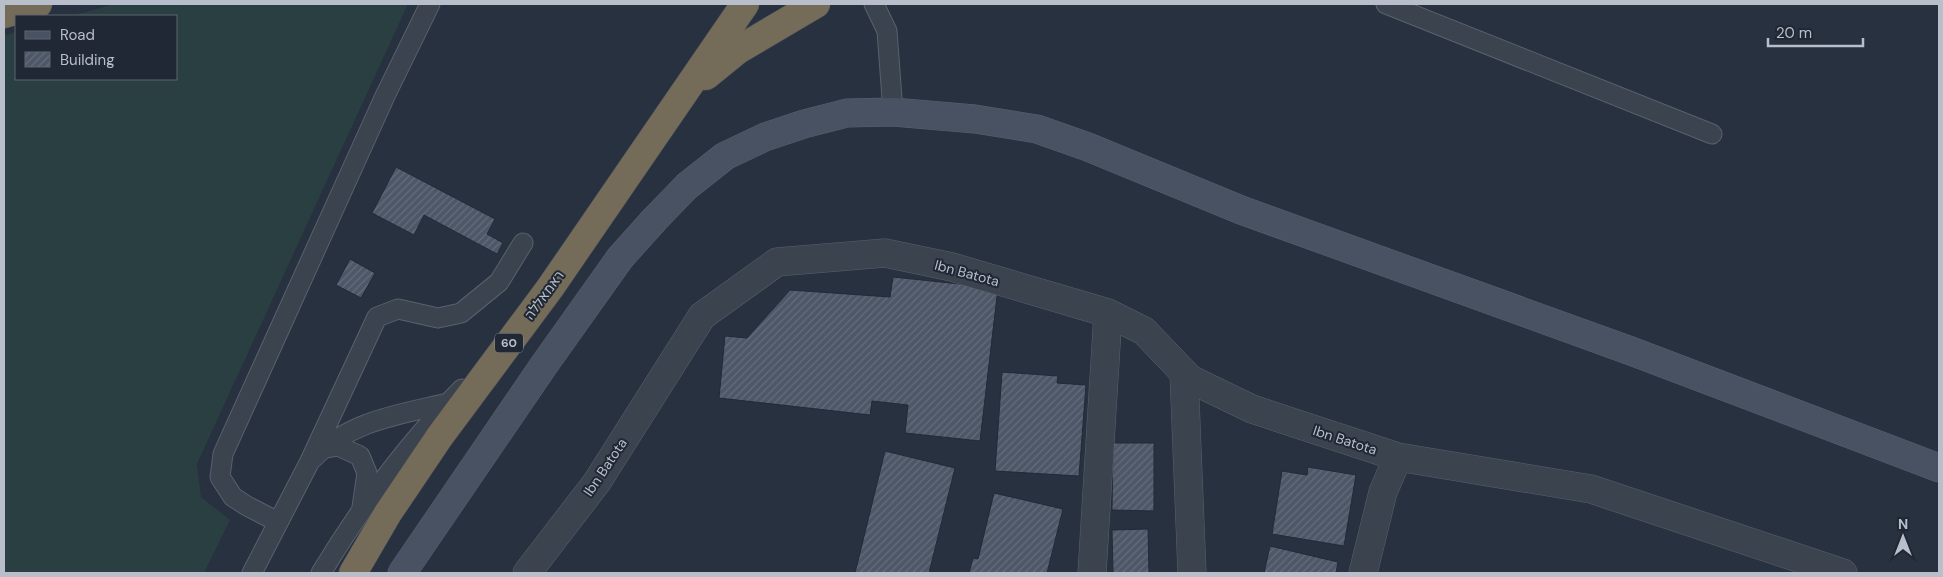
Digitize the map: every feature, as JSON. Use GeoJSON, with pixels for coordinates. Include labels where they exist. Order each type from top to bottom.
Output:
{"type":"FeatureCollection","features":[{"type":"Feature","properties":{"kind":"highway"},"geometry":{"type":"LineString","coordinates":[[4,14],[38,4]]}},
{"type":"Feature","properties":{"kind":"highway","name":"ראמאללה"},"geometry":{"type":"LineString","coordinates":[[353,573],[388,513],[440,436],[550,288],[668,115],[727,16],[745,4]]}},
{"type":"Feature","properties":{"kind":"highway","name":"ראמאללה"},"geometry":{"type":"LineString","coordinates":[[668,115],[710,72],[738,50],[816,4]]}},
{"type":"Feature","properties":{"kind":"street"},"geometry":{"type":"LineString","coordinates":[[402,573],[544,365],[620,258],[687,186],[726,156],[765,138],[804,124],[847,113],[893,112],[975,118],[1037,129],[1088,147],[1241,210],[1631,351],[1939,468]]}},
{"type":"Feature","properties":{"kind":"street","name":"Ibn Batota"},"geometry":{"type":"LineString","coordinates":[[526,573],[597,482],[702,316],[777,262],[885,252],[952,267],[1108,314],[1144,331],[1190,379],[1252,409],[1398,457],[1591,490],[1843,573]]}},
{"type":"Feature","properties":{"kind":"street"},"geometry":{"type":"LineString","coordinates":[[1092,573],[1108,314]]}},
{"type":"Feature","properties":{"kind":"street"},"geometry":{"type":"LineString","coordinates":[[1184,374],[1192,573]]}},
{"type":"Feature","properties":{"kind":"street"},"geometry":{"type":"LineString","coordinates":[[1363,573],[1383,492],[1398,457]]}},
{"type":"Feature","properties":{"kind":"lane"},"geometry":{"type":"LineString","coordinates":[[278,522],[233,497],[220,477],[223,454],[385,96],[430,4]]}},
{"type":"Feature","properties":{"kind":"lane"},"geometry":{"type":"LineString","coordinates":[[874,4],[887,31],[893,112]]}},
{"type":"Feature","properties":{"kind":"lane"},"geometry":{"type":"LineString","coordinates":[[1386,4],[1712,134]]}},
{"type":"Feature","properties":{"kind":"lane"},"geometry":{"type":"LineString","coordinates":[[252,573],[316,455],[377,317],[398,309],[438,318],[461,314],[500,282],[523,243]]}},
{"type":"Feature","properties":{"kind":"lane"},"geometry":{"type":"LineString","coordinates":[[321,573],[394,465],[448,403],[498,356]]}},
{"type":"Feature","properties":{"kind":"lane"},"geometry":{"type":"LineString","coordinates":[[316,455],[346,432],[378,419],[448,403]]}},
{"type":"Feature","properties":{"kind":"lane"},"geometry":{"type":"LineString","coordinates":[[316,455],[338,446],[360,456],[367,473],[362,510]]}},
{"type":"Feature","properties":{"kind":"green space"},"geometry":{"type":"Polygon","coordinates":[[[114,4],[408,4],[197,464],[201,497],[230,520],[204,573],[4,573],[4,36],[15,32],[15,80],[178,80],[178,15],[75,15],[114,4]]]}},
{"type":"Feature","properties":{"kind":"building"},"geometry":{"type":"Polygon","coordinates":[[[396,167],[495,219],[487,234],[503,243],[497,254],[424,215],[414,235],[372,213],[396,167]]]}},
{"type":"Feature","properties":{"kind":"building"},"geometry":{"type":"Polygon","coordinates":[[[350,259],[375,273],[361,298],[336,285],[350,259]]]}},
{"type":"Feature","properties":{"kind":"building"},"geometry":{"type":"Polygon","coordinates":[[[893,277],[998,288],[980,441],[905,433],[908,405],[872,401],[870,415],[719,398],[725,336],[747,338],[790,290],[890,297],[893,277]]]}},
{"type":"Feature","properties":{"kind":"building"},"geometry":{"type":"Polygon","coordinates":[[[1002,372],[1058,376],[1057,383],[1086,385],[1079,476],[995,471],[1002,372]]]}},
{"type":"Feature","properties":{"kind":"building"},"geometry":{"type":"Polygon","coordinates":[[[1113,443],[1154,443],[1154,511],[1112,510],[1113,443]]]}},
{"type":"Feature","properties":{"kind":"building"},"geometry":{"type":"Polygon","coordinates":[[[885,451],[955,468],[929,573],[855,573],[885,451]]]}},
{"type":"Feature","properties":{"kind":"building"},"geometry":{"type":"Polygon","coordinates":[[[1308,467],[1356,475],[1344,546],[1272,534],[1282,471],[1307,475],[1308,467]]]}},
{"type":"Feature","properties":{"kind":"building"},"geometry":{"type":"Polygon","coordinates":[[[994,493],[1063,509],[1047,573],[969,573],[973,558],[978,559],[994,493]]]}},
{"type":"Feature","properties":{"kind":"building"},"geometry":{"type":"Polygon","coordinates":[[[1148,529],[1149,573],[1113,573],[1112,530],[1148,529]]]}},
{"type":"Feature","properties":{"kind":"building"},"geometry":{"type":"Polygon","coordinates":[[[1270,546],[1338,562],[1336,573],[1264,573],[1270,546]]]}}]}
